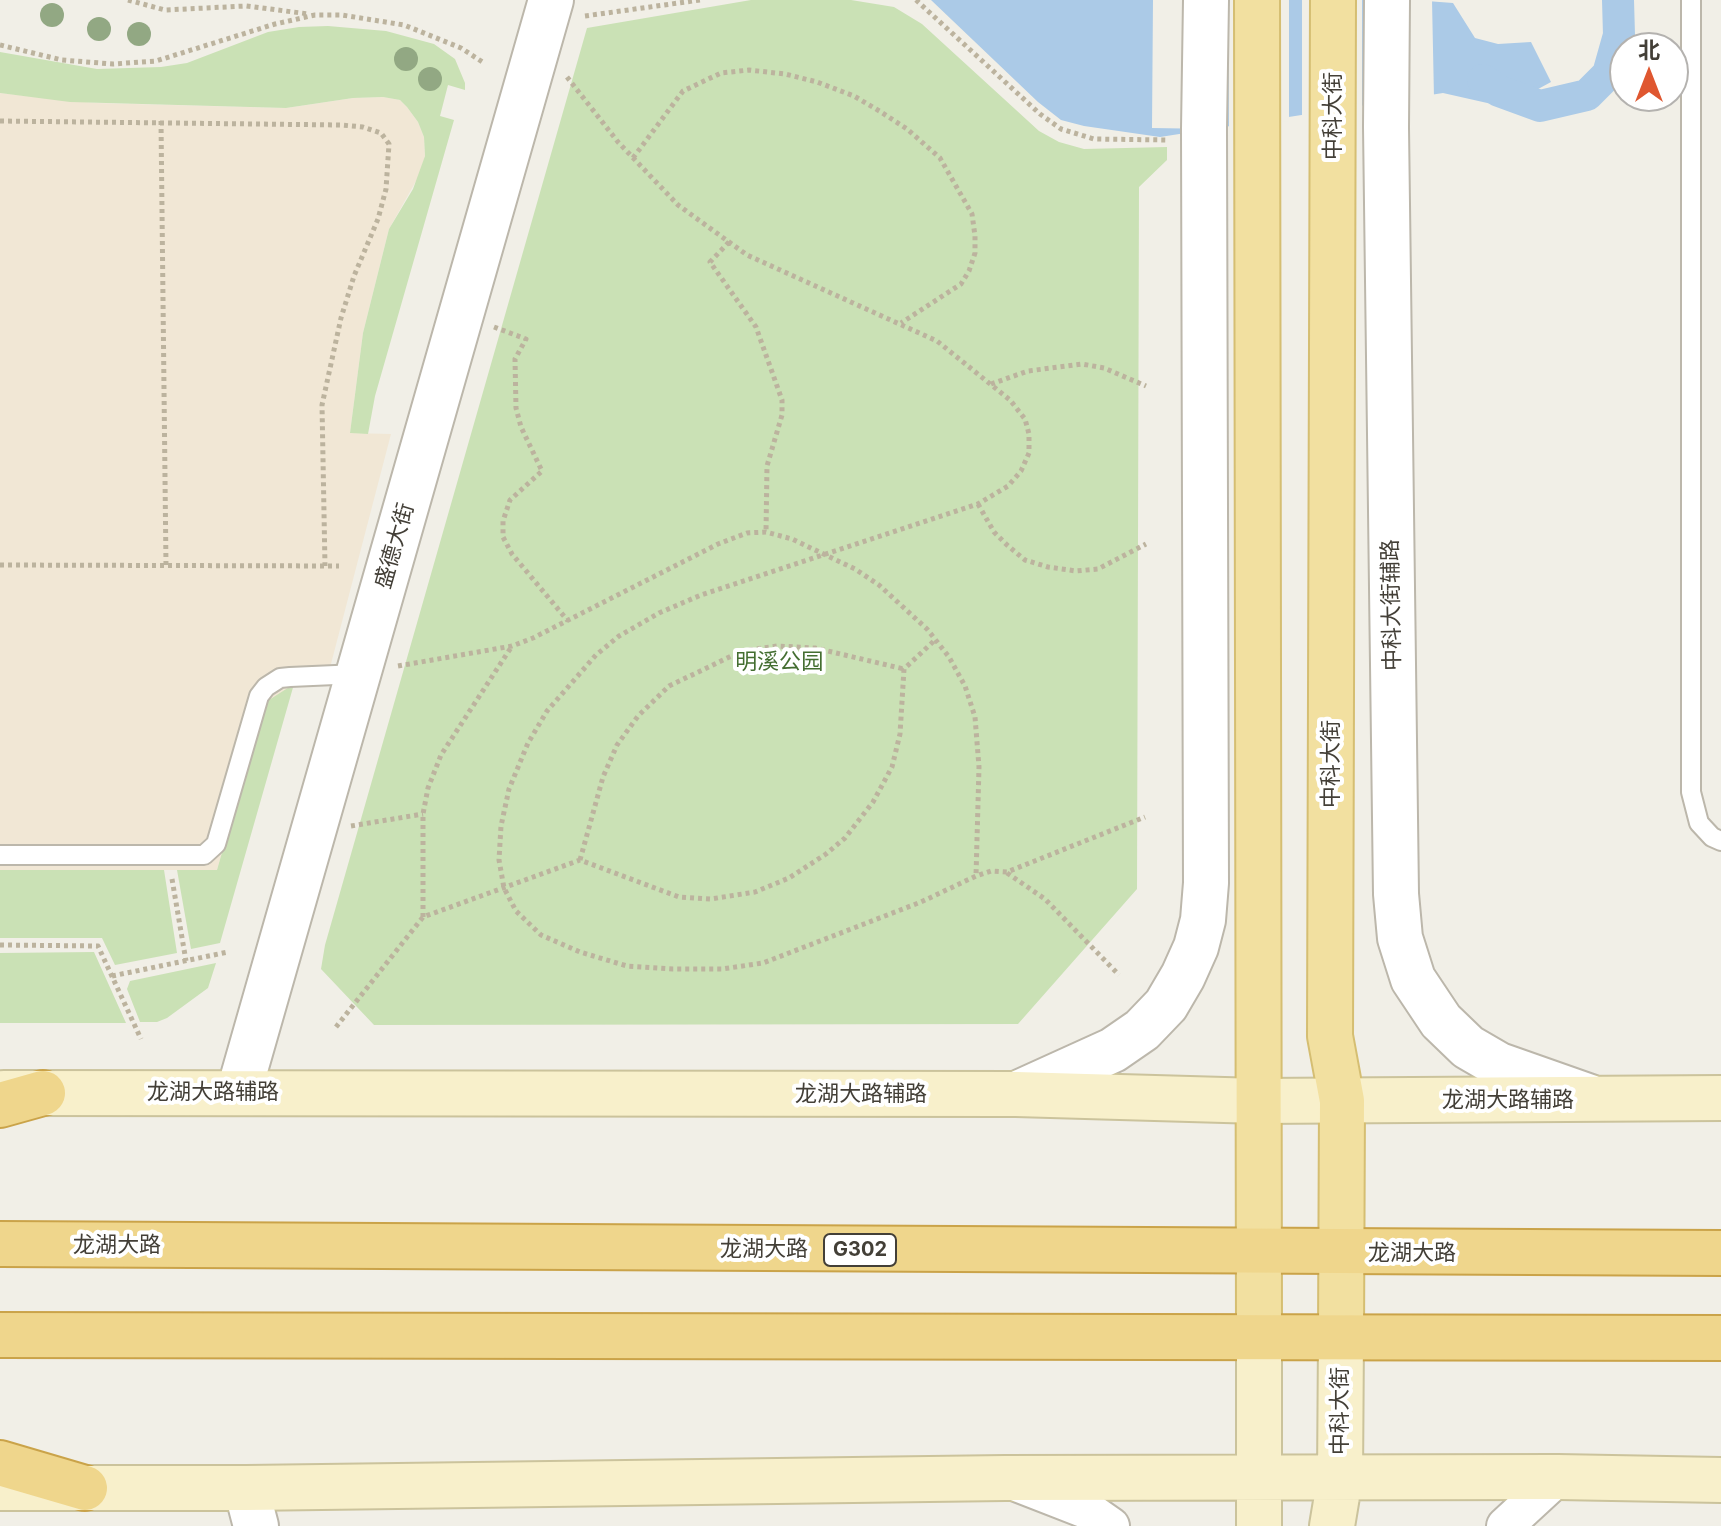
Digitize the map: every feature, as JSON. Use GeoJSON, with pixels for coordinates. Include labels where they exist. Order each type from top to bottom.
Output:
{"type":"FeatureCollection","features":[{"type":"Feature","properties":{"kind":"highway"},"geometry":{"type":"LineString","coordinates":[[0,1105],[21,1093]]}},
{"type":"Feature","properties":{"kind":"highway","name":"龙湖大路"},"geometry":{"type":"LineString","coordinates":[[0,1244],[1721,1253]]}},
{"type":"Feature","properties":{"kind":"highway"},"geometry":{"type":"LineString","coordinates":[[0,1335],[1721,1338]]}},
{"type":"Feature","properties":{"kind":"highway"},"geometry":{"type":"LineString","coordinates":[[0,1463],[85,1488]]}},
{"type":"Feature","properties":{"kind":"main road"},"geometry":{"type":"LineString","coordinates":[[1257,0],[1259,1526]]}},
{"type":"Feature","properties":{"kind":"main road","name":"中科大街"},"geometry":{"type":"LineString","coordinates":[[1332,1526],[1340,1478],[1342,1101],[1330,1036],[1333,0]]}},
{"type":"Feature","properties":{"kind":"main road","name":"龙湖大路辅路"},"geometry":{"type":"LineString","coordinates":[[21,1093],[1016,1094],[1259,1101],[1721,1098]]}},
{"type":"Feature","properties":{"kind":"main road"},"geometry":{"type":"LineString","coordinates":[[0,1488],[85,1488],[251,1507],[1005,1478],[1558,1477],[1721,1480]]}},
{"type":"Feature","properties":{"kind":"street"},"geometry":{"type":"LineString","coordinates":[[1016,1094],[1113,1050],[1142,1030],[1166,1005],[1183,976],[1196,947],[1203,920],[1206,883],[1190,134],[1206,0]]}},
{"type":"Feature","properties":{"kind":"street","name":"中科大街辅路"},"geometry":{"type":"LineString","coordinates":[[1387,0],[1396,894],[1400,938],[1413,979],[1441,1021],[1468,1047],[1499,1065],[1598,1100]]}},
{"type":"Feature","properties":{"kind":"street","name":"盛德大街"},"geometry":{"type":"LineString","coordinates":[[239,1091],[377,670],[568,8]]}},
{"type":"Feature","properties":{"kind":"street"},"geometry":{"type":"LineString","coordinates":[[1505,1526],[1558,1477]]}},
{"type":"Feature","properties":{"kind":"street"},"geometry":{"type":"LineString","coordinates":[[1005,1478],[1091,1512],[1111,1526]]}},
{"type":"Feature","properties":{"kind":"lane"},"geometry":{"type":"LineString","coordinates":[[1691,0],[1691,792],[1699,823],[1712,837],[1721,841]]}},
{"type":"Feature","properties":{"kind":"lane"},"geometry":{"type":"LineString","coordinates":[[0,855],[204,855],[216,844],[259,696],[266,687],[280,678],[377,670]]}},
{"type":"Feature","properties":{"kind":"path"},"geometry":{"type":"LineString","coordinates":[[128,0],[165,10],[246,6],[315,15],[342,15],[404,25],[461,48],[484,63]]}},
{"type":"Feature","properties":{"kind":"path"},"geometry":{"type":"LineString","coordinates":[[568,8],[700,0]]}},
{"type":"Feature","properties":{"kind":"path"},"geometry":{"type":"LineString","coordinates":[[916,0],[1040,114],[1061,129],[1094,139],[1190,134]]}},
{"type":"Feature","properties":{"kind":"path"},"geometry":{"type":"LineString","coordinates":[[0,45],[62,60],[113,64],[156,61],[275,24],[315,15]]}},
{"type":"Feature","properties":{"kind":"path"},"geometry":{"type":"LineString","coordinates":[[633,158],[683,91],[721,73],[749,70],[785,74],[854,96],[881,112],[907,129],[940,158],[972,214],[975,236],[975,253],[961,284],[900,324]]}},
{"type":"Feature","properties":{"kind":"path"},"geometry":{"type":"LineString","coordinates":[[566,76],[633,158],[678,205],[747,255],[937,341],[1010,400],[1025,419],[1029,453],[1021,471],[1008,486],[978,504],[701,595],[659,613],[619,636],[588,663],[547,711],[528,743],[509,789],[499,860],[504,888],[516,911],[541,935],[580,952],[627,966],[722,969],[763,963],[921,902],[976,876],[991,871],[1007,872],[1145,817]]}},
{"type":"Feature","properties":{"kind":"path"},"geometry":{"type":"LineString","coordinates":[[0,121],[161,121],[363,127],[381,133],[389,144],[386,189],[341,318],[322,405],[325,566]]}},
{"type":"Feature","properties":{"kind":"path"},"geometry":{"type":"LineString","coordinates":[[161,121],[166,566]]}},
{"type":"Feature","properties":{"kind":"path"},"geometry":{"type":"LineString","coordinates":[[729,242],[710,262],[756,327],[782,400],[782,415],[767,466],[766,532]]}},
{"type":"Feature","properties":{"kind":"path"},"geometry":{"type":"LineString","coordinates":[[494,327],[526,339],[515,359],[516,408],[521,427],[542,471],[510,500],[503,521],[503,537],[512,554],[568,621]]}},
{"type":"Feature","properties":{"kind":"path"},"geometry":{"type":"LineString","coordinates":[[990,384],[1028,371],[1082,364],[1104,368],[1146,386]]}},
{"type":"Feature","properties":{"kind":"path"},"geometry":{"type":"LineString","coordinates":[[978,504],[994,532],[1007,545],[1025,560],[1048,567],[1076,571],[1098,569],[1146,544]]}},
{"type":"Feature","properties":{"kind":"path"},"geometry":{"type":"LineString","coordinates":[[377,670],[512,646],[568,621],[718,544],[747,533],[766,532],[792,539],[855,569],[879,585],[935,640],[949,657],[965,686],[975,717],[979,767],[976,876]]}},
{"type":"Feature","properties":{"kind":"path"},"geometry":{"type":"LineString","coordinates":[[0,565],[339,566]]}},
{"type":"Feature","properties":{"kind":"path"},"geometry":{"type":"LineString","coordinates":[[336,1027],[423,917],[580,860],[679,897],[711,899],[755,892],[789,878],[845,838],[873,802],[892,767],[900,734],[904,669],[935,640]]}},
{"type":"Feature","properties":{"kind":"path"},"geometry":{"type":"LineString","coordinates":[[423,917],[423,814],[428,788],[441,755],[512,646]]}},
{"type":"Feature","properties":{"kind":"path"},"geometry":{"type":"LineString","coordinates":[[580,860],[603,777],[617,745],[638,716],[669,686],[742,651],[777,646],[815,648],[904,669]]}},
{"type":"Feature","properties":{"kind":"path"},"geometry":{"type":"LineString","coordinates":[[350,826],[423,814]]}},
{"type":"Feature","properties":{"kind":"path"},"geometry":{"type":"LineString","coordinates":[[169,856],[186,961]]}},
{"type":"Feature","properties":{"kind":"path"},"geometry":{"type":"LineString","coordinates":[[1007,872],[1045,899],[1119,975]]}},
{"type":"Feature","properties":{"kind":"path"},"geometry":{"type":"LineString","coordinates":[[0,945],[98,946],[141,1039]]}},
{"type":"Feature","properties":{"kind":"path"},"geometry":{"type":"LineString","coordinates":[[112,976],[228,952]]}},
{"type":"Feature","properties":{"kind":"shaded area"},"geometry":{"type":"Polygon","coordinates":[[[0,93],[95,103],[286,108],[383,97],[400,100],[418,122],[424,137],[425,156],[420,174],[389,229],[363,333],[350,433],[391,434],[326,683],[294,684],[263,709],[217,870],[0,870],[0,93]]]}},
{"type":"Feature","properties":{"kind":"green space","name":"明溪公园"},"geometry":{"type":"Polygon","coordinates":[[[751,0],[851,0],[894,7],[922,24],[1039,131],[1059,142],[1084,149],[1167,147],[1167,160],[1139,187],[1137,889],[1018,1024],[374,1025],[321,969],[325,945],[587,28],[751,0]]]}},
{"type":"Feature","properties":{"kind":"green space"},"geometry":{"type":"Polygon","coordinates":[[[328,26],[386,31],[434,44],[455,59],[465,83],[465,90],[448,85],[440,116],[454,120],[375,396],[368,434],[350,433],[363,333],[389,229],[413,189],[425,156],[424,137],[418,122],[400,100],[353,98],[286,108],[70,102],[0,93],[0,52],[97,69],[161,67],[187,63],[268,32],[328,26]]]}},
{"type":"Feature","properties":{"kind":"green space"},"geometry":{"type":"Polygon","coordinates":[[[294,684],[220,943],[191,949],[177,870],[217,870],[263,709],[269,700],[294,684]]]}},
{"type":"Feature","properties":{"kind":"green space"},"geometry":{"type":"Polygon","coordinates":[[[0,870],[164,870],[177,953],[115,965],[102,938],[0,938],[0,870]]]}},
{"type":"Feature","properties":{"kind":"green space"},"geometry":{"type":"Polygon","coordinates":[[[94,952],[126,1023],[0,1023],[0,953],[94,952]]]}},
{"type":"Feature","properties":{"kind":"green space"},"geometry":{"type":"Polygon","coordinates":[[[216,963],[208,988],[167,1018],[157,1022],[140,1022],[127,989],[130,981],[216,963]]]}},
{"type":"Feature","properties":{"kind":"water"},"geometry":{"type":"Polygon","coordinates":[[[931,0],[1413,0],[1453,3],[1475,38],[1498,44],[1531,42],[1551,82],[1505,107],[1443,93],[1160,137],[1061,120],[931,0]]]}},
{"type":"Feature","properties":{"kind":"pier"},"geometry":{"type":"Polygon","coordinates":[[[1153,0],[1217,0],[1215,129],[1152,128],[1153,0]]]}},
{"type":"Feature","properties":{"kind":"pier"},"geometry":{"type":"Polygon","coordinates":[[[1228,0],[1289,0],[1289,121],[1229,129],[1228,0]]]}},
{"type":"Feature","properties":{"kind":"pier"},"geometry":{"type":"Polygon","coordinates":[[[1302,0],[1362,0],[1362,109],[1302,119],[1302,0]]]}},
{"type":"Feature","properties":{"kind":"pier"},"geometry":{"type":"Polygon","coordinates":[[[1372,0],[1432,0],[1434,98],[1373,108],[1372,0]]]}},
{"type":"Feature","properties":{"kind":"waterway"},"geometry":{"type":"LineString","coordinates":[[1483,80],[1499,91],[1540,106],[1587,95],[1608,74],[1619,35],[1618,0]]}}]}
